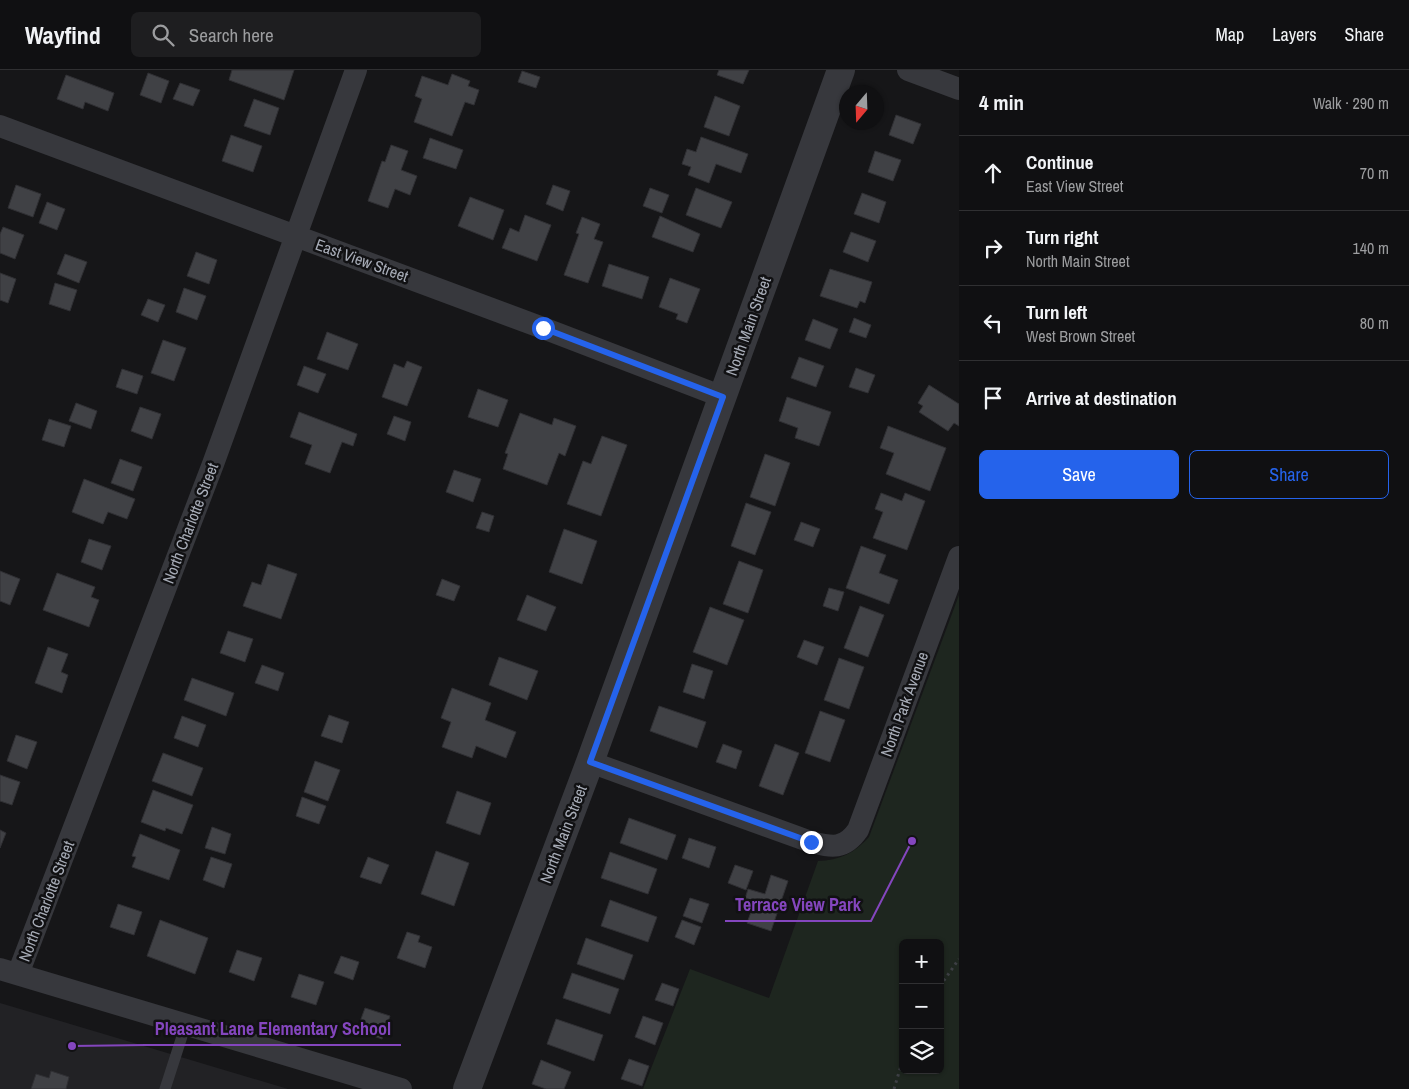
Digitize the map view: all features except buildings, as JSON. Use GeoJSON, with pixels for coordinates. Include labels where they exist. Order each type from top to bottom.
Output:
{"type":"FeatureCollection","features":[{"type":"Feature","properties":{"kind":"street","name":"North Charlotte Street"},"geometry":{"type":"LineString","coordinates":[[9,971],[213,464],[356,70]]}},
{"type":"Feature","properties":{"kind":"street","name":"North Main Street"},"geometry":{"type":"LineString","coordinates":[[468,1089],[590,762],[842,70]]}},
{"type":"Feature","properties":{"kind":"street"},"geometry":{"type":"LineString","coordinates":[[908,70],[959,89]]}},
{"type":"Feature","properties":{"kind":"street","name":"East View Street"},"geometry":{"type":"LineString","coordinates":[[0,126],[723,397]]}},
{"type":"Feature","properties":{"kind":"street","name":"North Park Avenue"},"geometry":{"type":"LineString","coordinates":[[590,762],[811,842],[828,846],[841,845],[851,840],[858,830],[959,556]]}},
{"type":"Feature","properties":{"kind":"street"},"geometry":{"type":"LineString","coordinates":[[9,971],[401,1089]]}},
{"type":"Feature","properties":{"kind":"lane"},"geometry":{"type":"LineString","coordinates":[[165,1089],[186,1024]]}},
{"type":"Feature","properties":{"kind":"path"},"geometry":{"type":"LineString","coordinates":[[941,984],[959,959]]}},
{"type":"Feature","properties":{"kind":"path"},"geometry":{"type":"LineString","coordinates":[[894,1089],[899,1072]]}},
{"type":"Feature","properties":{"kind":"shaded area"},"geometry":{"type":"Polygon","coordinates":[[[959,595],[959,1089],[643,1089],[690,969],[769,998],[818,861],[826,861],[846,855],[869,837],[959,595]]]}},
{"type":"Feature","properties":{"kind":"shaded area"},"geometry":{"type":"Polygon","coordinates":[[[0,1003],[288,1089],[0,1089],[0,1003]]]}},
{"type":"Feature","properties":{"kind":"place","name":"Terrace View Park"},"geometry":{"type":"Point","coordinates":[912,841]}},
{"type":"Feature","properties":{"kind":"place","name":"Pleasant Lane Elementary School"},"geometry":{"type":"Point","coordinates":[72,1046]}},
{"type":"Feature","properties":{"kind":"route"},"geometry":{"type":"LineString","coordinates":[[543,328],[723,397],[590,762],[811,842]]}}]}
